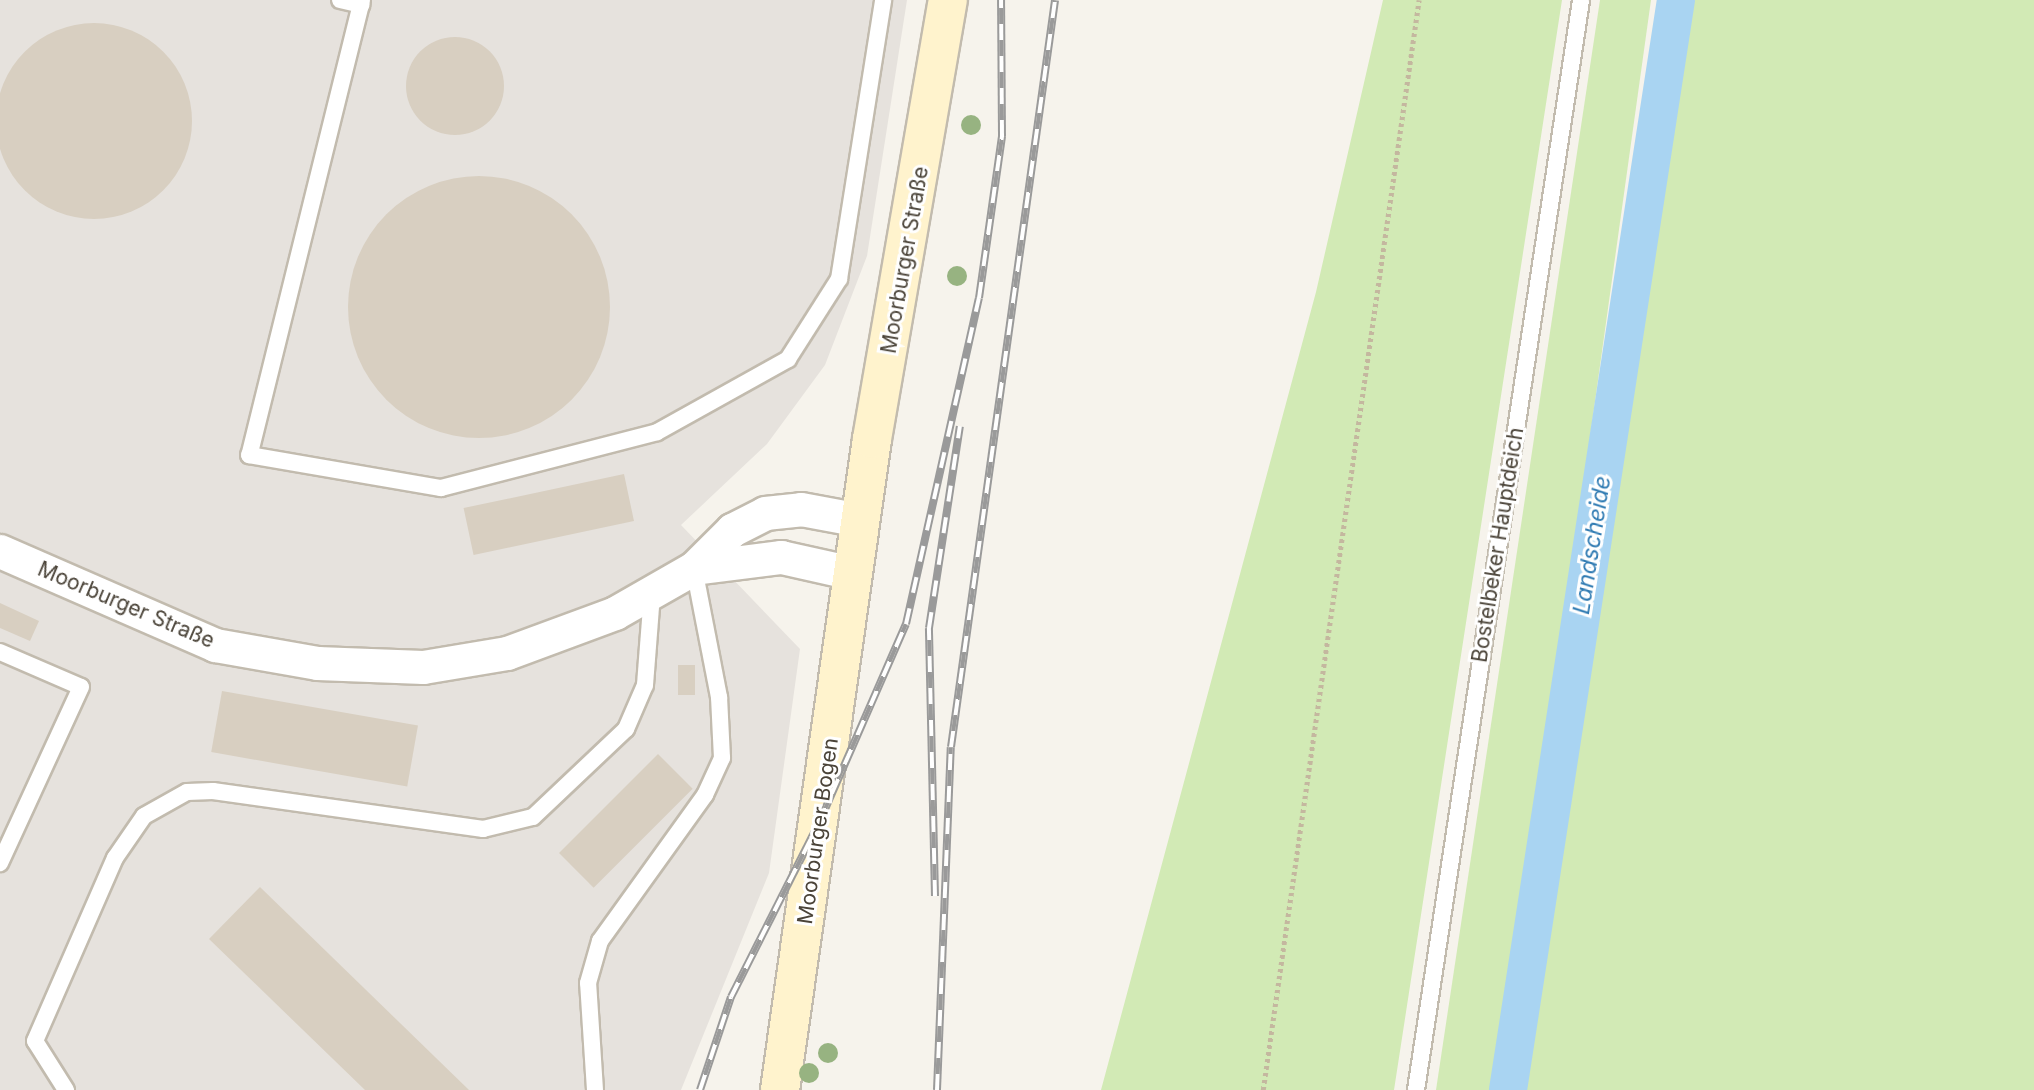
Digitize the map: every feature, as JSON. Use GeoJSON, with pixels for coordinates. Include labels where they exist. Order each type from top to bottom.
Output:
{"type":"FeatureCollection","features":[{"type":"Feature","properties":{"kind":"main road","name":"Moorburger Straße"},"geometry":{"type":"LineString","coordinates":[[853,573],[948,0]]}},
{"type":"Feature","properties":{"kind":"main road","name":"Moorburger Bogen"},"geometry":{"type":"LineString","coordinates":[[780,1090],[853,573]]}},
{"type":"Feature","properties":{"kind":"street","name":"Moorburger Straße"},"geometry":{"type":"LineString","coordinates":[[0,551],[215,645],[317,663],[423,667],[466,662],[536,644],[652,594],[694,568],[733,530],[765,513],[801,509],[860,520]]}},
{"type":"Feature","properties":{"kind":"street","name":"Moorburger Straße"},"geometry":{"type":"LineString","coordinates":[[694,568],[758,556],[853,573]]}},
{"type":"Feature","properties":{"kind":"lane"},"geometry":{"type":"LineString","coordinates":[[340,0],[361,3],[249,455],[441,488],[657,432],[788,359],[839,279],[883,0]]}},
{"type":"Feature","properties":{"kind":"lane","name":"Bostelbeker Hauptdeich"},"geometry":{"type":"LineString","coordinates":[[1416,1090],[1581,0]]}},
{"type":"Feature","properties":{"kind":"lane"},"geometry":{"type":"LineString","coordinates":[[596,1090],[588,983],[600,941],[705,795],[722,758],[719,696],[694,568]]}},
{"type":"Feature","properties":{"kind":"lane"},"geometry":{"type":"LineString","coordinates":[[66,1090],[35,1041],[115,858],[144,816],[187,792],[213,791],[471,828],[533,817],[626,729],[645,685],[652,594]]}},
{"type":"Feature","properties":{"kind":"lane"},"geometry":{"type":"LineString","coordinates":[[0,652],[81,687],[0,863]]}},
{"type":"Feature","properties":{"kind":"path"},"geometry":{"type":"LineString","coordinates":[[1263,1090],[1419,0]]}},
{"type":"Feature","properties":{"kind":"shaded area"},"geometry":{"type":"Polygon","coordinates":[[[0,0],[907,0],[867,256],[825,365],[767,444],[681,525],[800,649],[769,873],[681,1090],[0,1090],[0,0]]]}},
{"type":"Feature","properties":{"kind":"green space"},"geometry":{"type":"Polygon","coordinates":[[[1383,0],[1562,0],[1394,1090],[1101,1090],[1316,292],[1383,0]]]}},
{"type":"Feature","properties":{"kind":"green space"},"geometry":{"type":"Polygon","coordinates":[[[1600,0],[1651,0],[1499,1090],[1436,1090],[1600,0]]]}},
{"type":"Feature","properties":{"kind":"green space"},"geometry":{"type":"Polygon","coordinates":[[[1686,0],[2034,0],[2034,1090],[1522,1090],[1686,0]]]}},
{"type":"Feature","properties":{"kind":"building"},"geometry":{"type":"Polygon","coordinates":[[[94,23],[131,31],[163,52],[184,84],[192,121],[184,158],[163,190],[131,211],[94,219],[57,211],[25,190],[4,158],[-4,121],[4,84],[25,52],[57,31],[94,23]]]}},
{"type":"Feature","properties":{"kind":"building"},"geometry":{"type":"Polygon","coordinates":[[[455,37],[474,41],[489,52],[500,67],[504,86],[500,105],[489,120],[474,131],[455,135],[436,131],[421,120],[410,105],[406,86],[410,67],[421,52],[436,41],[455,37]]]}},
{"type":"Feature","properties":{"kind":"building"},"geometry":{"type":"Polygon","coordinates":[[[479,176],[529,186],[552,198],[580,224],[600,257],[610,307],[600,357],[588,380],[562,408],[529,428],[479,438],[429,428],[406,416],[378,390],[358,357],[348,307],[358,257],[370,234],[396,206],[429,186],[479,176]]]}},
{"type":"Feature","properties":{"kind":"building"},"geometry":{"type":"Polygon","coordinates":[[[624,474],[634,521],[474,555],[464,508],[624,474]]]}},
{"type":"Feature","properties":{"kind":"building"},"geometry":{"type":"Polygon","coordinates":[[[0,603],[39,621],[30,641],[0,628],[0,603]]]}},
{"type":"Feature","properties":{"kind":"building"},"geometry":{"type":"Polygon","coordinates":[[[678,665],[695,665],[695,695],[678,695],[678,665]]]}},
{"type":"Feature","properties":{"kind":"building"},"geometry":{"type":"Polygon","coordinates":[[[222,691],[418,726],[407,787],[211,752],[222,691]]]}},
{"type":"Feature","properties":{"kind":"building"},"geometry":{"type":"Polygon","coordinates":[[[658,754],[693,789],[594,888],[559,853],[658,754]]]}},
{"type":"Feature","properties":{"kind":"building"},"geometry":{"type":"Polygon","coordinates":[[[260,887],[469,1090],[365,1090],[209,939],[260,887]]]}},
{"type":"Feature","properties":{"kind":"waterway","name":"Landscheide"},"geometry":{"type":"LineString","coordinates":[[1508,1090],[1676,0]]}},
{"type":"Feature","properties":{"kind":"railway"},"geometry":{"type":"LineString","coordinates":[[700,1090],[731,997],[819,823],[906,624],[979,298],[1002,136],[1001,0]]}},
{"type":"Feature","properties":{"kind":"railway"},"geometry":{"type":"LineString","coordinates":[[937,1090],[951,747],[1055,0]]}},
{"type":"Feature","properties":{"kind":"railway"},"geometry":{"type":"LineString","coordinates":[[935,896],[929,628],[960,426]]}}]}
